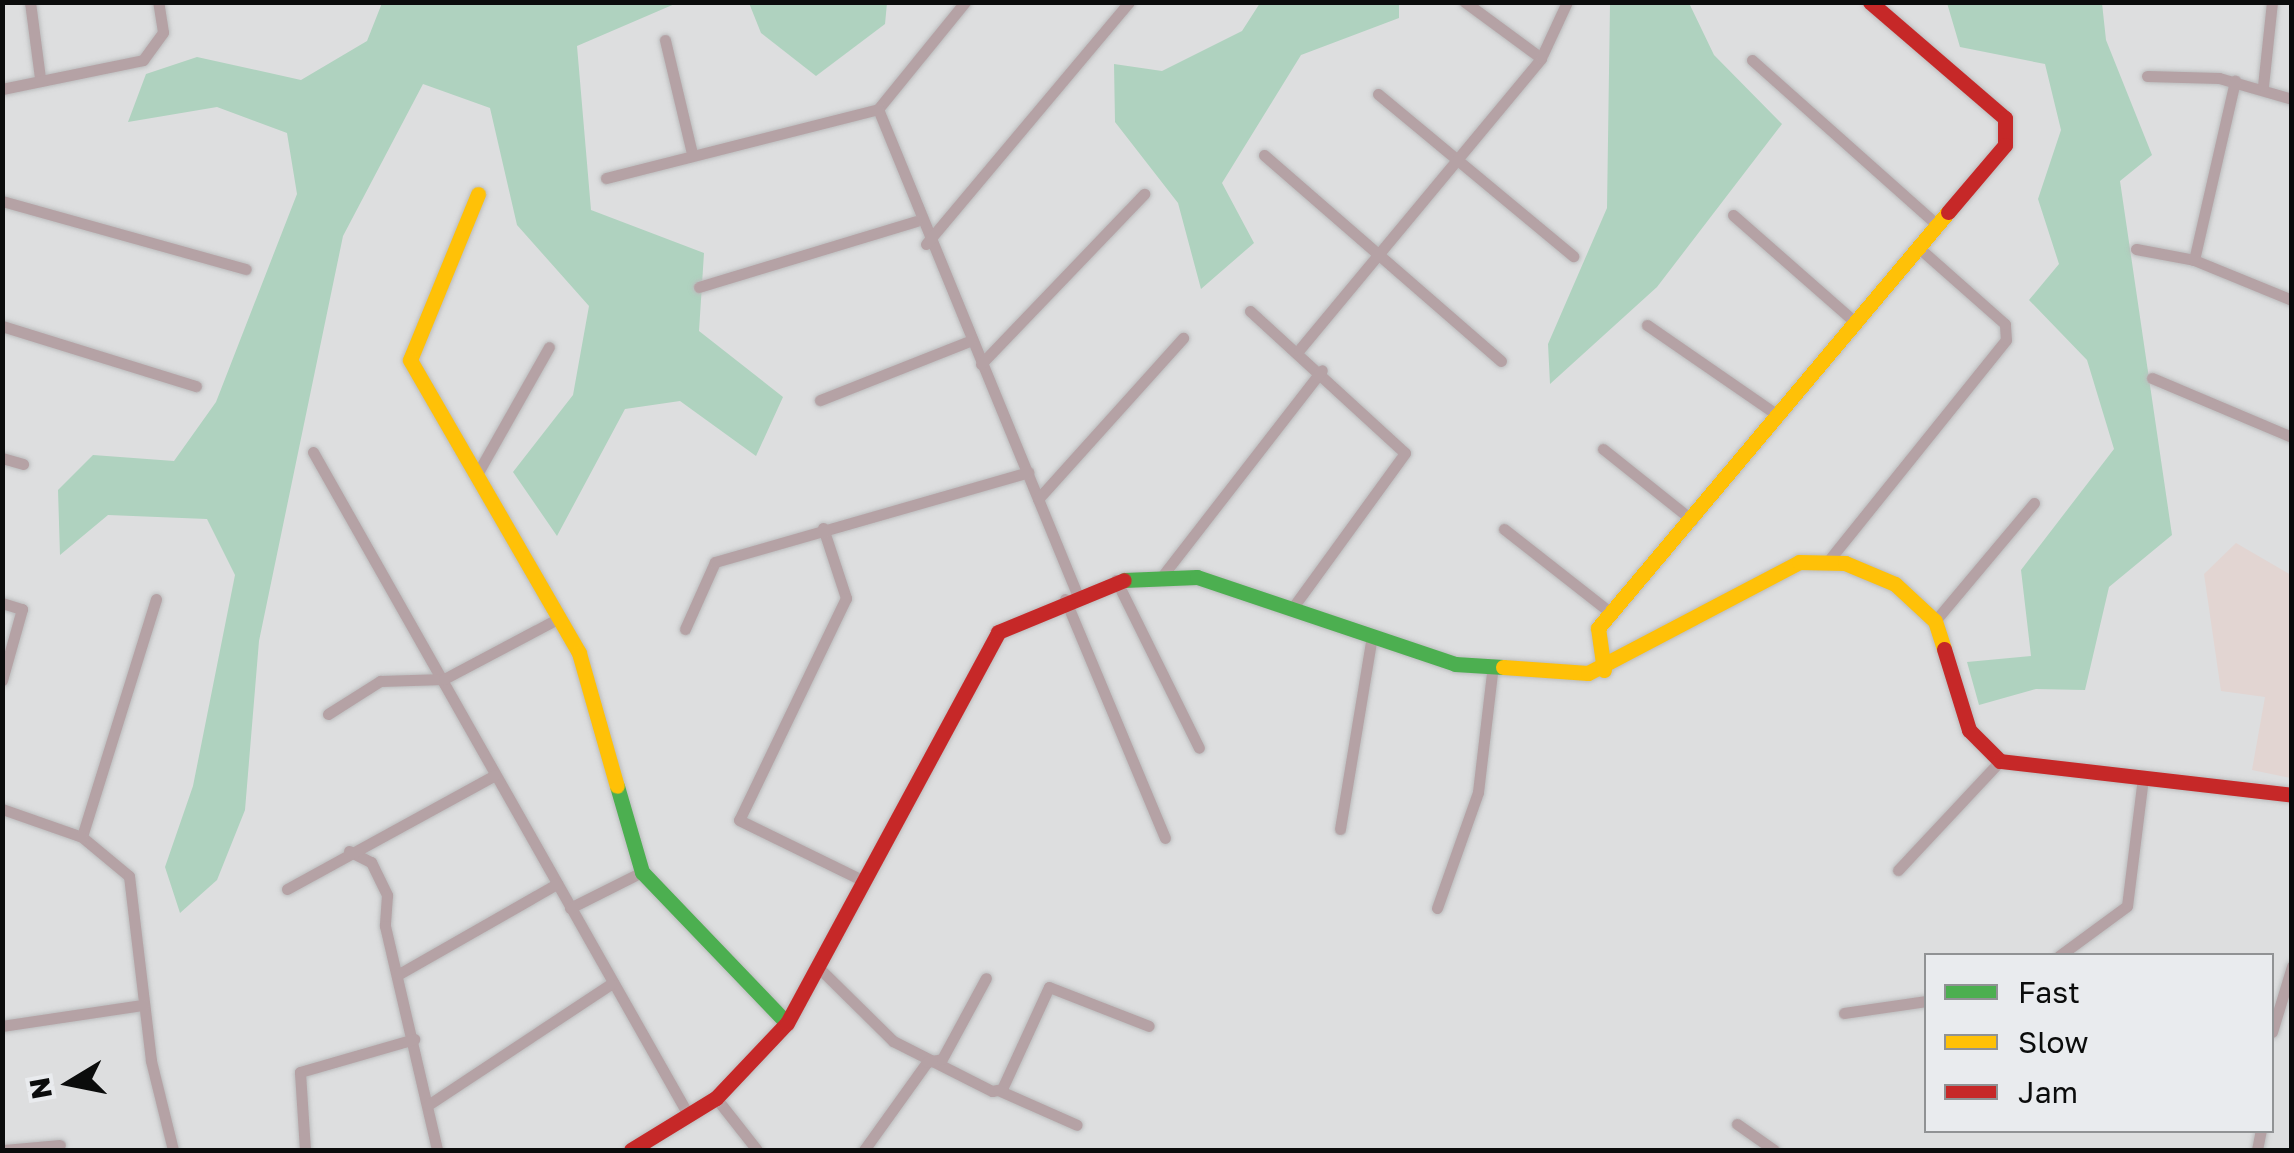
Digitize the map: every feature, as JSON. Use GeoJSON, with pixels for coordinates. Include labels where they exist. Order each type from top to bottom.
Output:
{"type":"FeatureCollection","features":[{"type":"Feature","properties":{"kind":"street"},"geometry":{"type":"LineString","coordinates":[[30,2],[40,78]]}},
{"type":"Feature","properties":{"kind":"street"},"geometry":{"type":"LineString","coordinates":[[2,89],[40,78],[144,60],[164,32],[158,2]]}},
{"type":"Feature","properties":{"kind":"street"},"geometry":{"type":"LineString","coordinates":[[606,178],[692,153],[878,110],[966,2]]}},
{"type":"Feature","properties":{"kind":"street"},"geometry":{"type":"LineString","coordinates":[[926,244],[1129,2]]}},
{"type":"Feature","properties":{"kind":"street"},"geometry":{"type":"LineString","coordinates":[[1465,2],[1542,58]]}},
{"type":"Feature","properties":{"kind":"street"},"geometry":{"type":"LineString","coordinates":[[1299,350],[1542,58],[1567,2]]}},
{"type":"Feature","properties":{"kind":"street"},"geometry":{"type":"LineString","coordinates":[[2263,86],[2272,2]]}},
{"type":"Feature","properties":{"kind":"street"},"geometry":{"type":"LineString","coordinates":[[1604,670],[1598,628],[2005,145],[2004,118],[1873,3]]}},
{"type":"Feature","properties":{"kind":"street"},"geometry":{"type":"LineString","coordinates":[[664,40],[692,153]]}},
{"type":"Feature","properties":{"kind":"street"},"geometry":{"type":"LineString","coordinates":[[1752,60],[1937,225]]}},
{"type":"Feature","properties":{"kind":"street"},"geometry":{"type":"LineString","coordinates":[[2148,76],[2235,81],[2263,86],[2292,99]]}},
{"type":"Feature","properties":{"kind":"street"},"geometry":{"type":"LineString","coordinates":[[2194,260],[2235,81]]}},
{"type":"Feature","properties":{"kind":"street"},"geometry":{"type":"LineString","coordinates":[[1378,94],[1573,256]]}},
{"type":"Feature","properties":{"kind":"street"},"geometry":{"type":"LineString","coordinates":[[878,110],[916,220],[1028,472],[1071,596],[1165,838]]}},
{"type":"Feature","properties":{"kind":"street"},"geometry":{"type":"LineString","coordinates":[[1264,156],[1502,362]]}},
{"type":"Feature","properties":{"kind":"street"},"geometry":{"type":"LineString","coordinates":[[478,194],[410,360],[559,618],[610,736],[642,872],[786,1023]]}},
{"type":"Feature","properties":{"kind":"street"},"geometry":{"type":"LineString","coordinates":[[982,364],[1144,194]]}},
{"type":"Feature","properties":{"kind":"street"},"geometry":{"type":"LineString","coordinates":[[2,201],[246,270]]}},
{"type":"Feature","properties":{"kind":"street"},"geometry":{"type":"LineString","coordinates":[[1733,216],[1856,323]]}},
{"type":"Feature","properties":{"kind":"street"},"geometry":{"type":"LineString","coordinates":[[699,287],[916,220]]}},
{"type":"Feature","properties":{"kind":"street"},"geometry":{"type":"LineString","coordinates":[[1830,560],[2006,340],[2004,324],[1918,248]]}},
{"type":"Feature","properties":{"kind":"street"},"geometry":{"type":"LineString","coordinates":[[2136,250],[2194,260],[2292,300]]}},
{"type":"Feature","properties":{"kind":"street"},"geometry":{"type":"LineString","coordinates":[[1250,311],[1322,370],[1402,444],[1406,462],[1291,610]]}},
{"type":"Feature","properties":{"kind":"street"},"geometry":{"type":"LineString","coordinates":[[1647,325],[1779,416]]}},
{"type":"Feature","properties":{"kind":"street"},"geometry":{"type":"LineString","coordinates":[[2,326],[196,386]]}},
{"type":"Feature","properties":{"kind":"street"},"geometry":{"type":"LineString","coordinates":[[1038,499],[1183,338]]}},
{"type":"Feature","properties":{"kind":"street"},"geometry":{"type":"LineString","coordinates":[[820,400],[970,341]]}},
{"type":"Feature","properties":{"kind":"street"},"geometry":{"type":"LineString","coordinates":[[476,476],[549,346]]}},
{"type":"Feature","properties":{"kind":"street"},"geometry":{"type":"LineString","coordinates":[[1163,575],[1322,370]]}},
{"type":"Feature","properties":{"kind":"street"},"geometry":{"type":"LineString","coordinates":[[2152,378],[2292,437]]}},
{"type":"Feature","properties":{"kind":"street"},"geometry":{"type":"LineString","coordinates":[[1603,449],[1692,520]]}},
{"type":"Feature","properties":{"kind":"street"},"geometry":{"type":"LineString","coordinates":[[312,452],[689,1116]]}},
{"type":"Feature","properties":{"kind":"street"},"geometry":{"type":"LineString","coordinates":[[2,458],[23,464]]}},
{"type":"Feature","properties":{"kind":"street"},"geometry":{"type":"LineString","coordinates":[[685,630],[715,562],[1028,472]]}},
{"type":"Feature","properties":{"kind":"street"},"geometry":{"type":"LineString","coordinates":[[1935,620],[2034,503]]}},
{"type":"Feature","properties":{"kind":"street"},"geometry":{"type":"LineString","coordinates":[[823,528],[846,598],[739,820],[864,881]]}},
{"type":"Feature","properties":{"kind":"street"},"geometry":{"type":"LineString","coordinates":[[1504,529],[1610,613]]}},
{"type":"Feature","properties":{"kind":"street"},"geometry":{"type":"LineString","coordinates":[[631,1150],[716,1098],[786,1023],[822,970],[864,881],[998,632],[1071,596],[1116,580],[1163,575],[1197,577],[1371,641],[1492,672],[1604,670],[1776,573],[1830,560],[1895,584],[1935,620],[1969,730],[2000,760],[2292,795]]}},
{"type":"Feature","properties":{"kind":"street"},"geometry":{"type":"LineString","coordinates":[[1116,580],[1199,748]]}},
{"type":"Feature","properties":{"kind":"street"},"geometry":{"type":"LineString","coordinates":[[82,837],[156,599]]}},
{"type":"Feature","properties":{"kind":"street"},"geometry":{"type":"LineString","coordinates":[[2,602],[22,609],[2,680]]}},
{"type":"Feature","properties":{"kind":"street"},"geometry":{"type":"LineString","coordinates":[[328,714],[380,681],[444,680],[559,618]]}},
{"type":"Feature","properties":{"kind":"street"},"geometry":{"type":"LineString","coordinates":[[1340,829],[1371,641]]}},
{"type":"Feature","properties":{"kind":"street"},"geometry":{"type":"LineString","coordinates":[[1437,908],[1478,792],[1492,672]]}},
{"type":"Feature","properties":{"kind":"street"},"geometry":{"type":"LineString","coordinates":[[1898,870],[2000,760]]}},
{"type":"Feature","properties":{"kind":"street"},"geometry":{"type":"LineString","coordinates":[[287,888],[495,775]]}},
{"type":"Feature","properties":{"kind":"street"},"geometry":{"type":"LineString","coordinates":[[2063,953],[2127,906],[2143,778]]}},
{"type":"Feature","properties":{"kind":"street"},"geometry":{"type":"LineString","coordinates":[[2,810],[82,837],[129,876],[142,1004],[172,1150]]}},
{"type":"Feature","properties":{"kind":"street"},"geometry":{"type":"LineString","coordinates":[[349,851],[371,862],[384,889],[437,1150]]}},
{"type":"Feature","properties":{"kind":"street"},"geometry":{"type":"LineString","coordinates":[[570,908],[642,872]]}},
{"type":"Feature","properties":{"kind":"street"},"geometry":{"type":"LineString","coordinates":[[399,974],[558,884]]}},
{"type":"Feature","properties":{"kind":"street"},"geometry":{"type":"LineString","coordinates":[[2274,1028],[2289,997],[2292,966]]}},
{"type":"Feature","properties":{"kind":"street"},"geometry":{"type":"LineString","coordinates":[[822,970],[927,1062],[1076,1125]]}},
{"type":"Feature","properties":{"kind":"street"},"geometry":{"type":"LineString","coordinates":[[864,1150],[927,1062],[942,1059],[986,978]]}},
{"type":"Feature","properties":{"kind":"street"},"geometry":{"type":"LineString","coordinates":[[428,1104],[611,984]]}},
{"type":"Feature","properties":{"kind":"street"},"geometry":{"type":"LineString","coordinates":[[998,1090],[1048,987],[1149,1026]]}},
{"type":"Feature","properties":{"kind":"street"},"geometry":{"type":"LineString","coordinates":[[1844,1013],[1924,1001]]}},
{"type":"Feature","properties":{"kind":"street"},"geometry":{"type":"LineString","coordinates":[[2,1026],[142,1004]]}},
{"type":"Feature","properties":{"kind":"street"},"geometry":{"type":"LineString","coordinates":[[305,1150],[300,1072],[414,1038]]}},
{"type":"Feature","properties":{"kind":"street"},"geometry":{"type":"LineString","coordinates":[[716,1098],[757,1150]]}},
{"type":"Feature","properties":{"kind":"street"},"geometry":{"type":"LineString","coordinates":[[1737,1124],[1774,1150]]}},
{"type":"Feature","properties":{"kind":"street"},"geometry":{"type":"LineString","coordinates":[[4,1150],[60,1145]]}},
{"type":"Feature","properties":{"kind":"shaded area"},"geometry":{"type":"Polygon","coordinates":[[[2236,543],[2291,575],[2291,778],[2252,770],[2265,697],[2221,691],[2204,574],[2236,543]]]}},
{"type":"Feature","properties":{"kind":"green space"},"geometry":{"type":"Polygon","coordinates":[[[382,3],[677,3],[577,46],[591,210],[704,253],[699,331],[783,397],[756,456],[680,401],[625,409],[557,536],[513,472],[573,395],[589,306],[517,225],[490,108],[423,84],[343,236],[259,641],[245,810],[217,880],[180,913],[165,867],[193,786],[235,575],[207,519],[108,515],[60,555],[58,490],[93,455],[174,461],[216,402],[297,194],[287,133],[217,107],[128,122],[146,74],[197,57],[301,80],[367,41],[382,3]]]}},
{"type":"Feature","properties":{"kind":"green space"},"geometry":{"type":"Polygon","coordinates":[[[749,3],[887,3],[885,24],[816,76],[761,33],[749,3]]]}},
{"type":"Feature","properties":{"kind":"green space"},"geometry":{"type":"Polygon","coordinates":[[[1260,3],[1399,3],[1399,18],[1301,55],[1222,183],[1254,243],[1201,289],[1178,203],[1115,122],[1114,64],[1162,71],[1242,31],[1260,3]]]}},
{"type":"Feature","properties":{"kind":"green space"},"geometry":{"type":"Polygon","coordinates":[[[1610,3],[1689,3],[1714,55],[1782,124],[1657,287],[1550,384],[1548,344],[1607,208],[1610,3]]]}},
{"type":"Feature","properties":{"kind":"green space"},"geometry":{"type":"Polygon","coordinates":[[[1947,3],[2102,3],[2106,40],[2152,155],[2120,181],[2172,535],[2109,587],[2085,690],[2036,689],[1979,705],[1967,662],[2031,656],[2021,570],[2114,449],[2087,360],[2029,300],[2059,264],[2038,199],[2061,130],[2045,64],[1960,47],[1947,3]]]}},
{"type":"Feature","properties":{"kind":"traffic: fast"},"geometry":{"type":"LineString","coordinates":[[1124,580],[1197,577],[1455,664],[1503,667]]}},
{"type":"Feature","properties":{"kind":"traffic: fast"},"geometry":{"type":"LineString","coordinates":[[617,786],[642,872],[787,1023]]}},
{"type":"Feature","properties":{"kind":"traffic: slow"},"geometry":{"type":"LineString","coordinates":[[478,194],[410,360],[579,653],[617,786]]}},
{"type":"Feature","properties":{"kind":"traffic: slow"},"geometry":{"type":"LineString","coordinates":[[1604,670],[1598,628],[1948,212]]}},
{"type":"Feature","properties":{"kind":"traffic: slow"},"geometry":{"type":"LineString","coordinates":[[1503,667],[1588,673],[1799,562],[1845,563],[1895,584],[1935,621],[1944,649]]}},
{"type":"Feature","properties":{"kind":"traffic: jam"},"geometry":{"type":"LineString","coordinates":[[1870,2],[2005,118],[2005,145],[1948,212]]}},
{"type":"Feature","properties":{"kind":"traffic: jam"},"geometry":{"type":"LineString","coordinates":[[631,1150],[716,1098],[787,1023],[998,632],[1124,580]]}},
{"type":"Feature","properties":{"kind":"traffic: jam"},"geometry":{"type":"LineString","coordinates":[[1944,649],[1969,730],[2000,761],[2292,795]]}}]}
